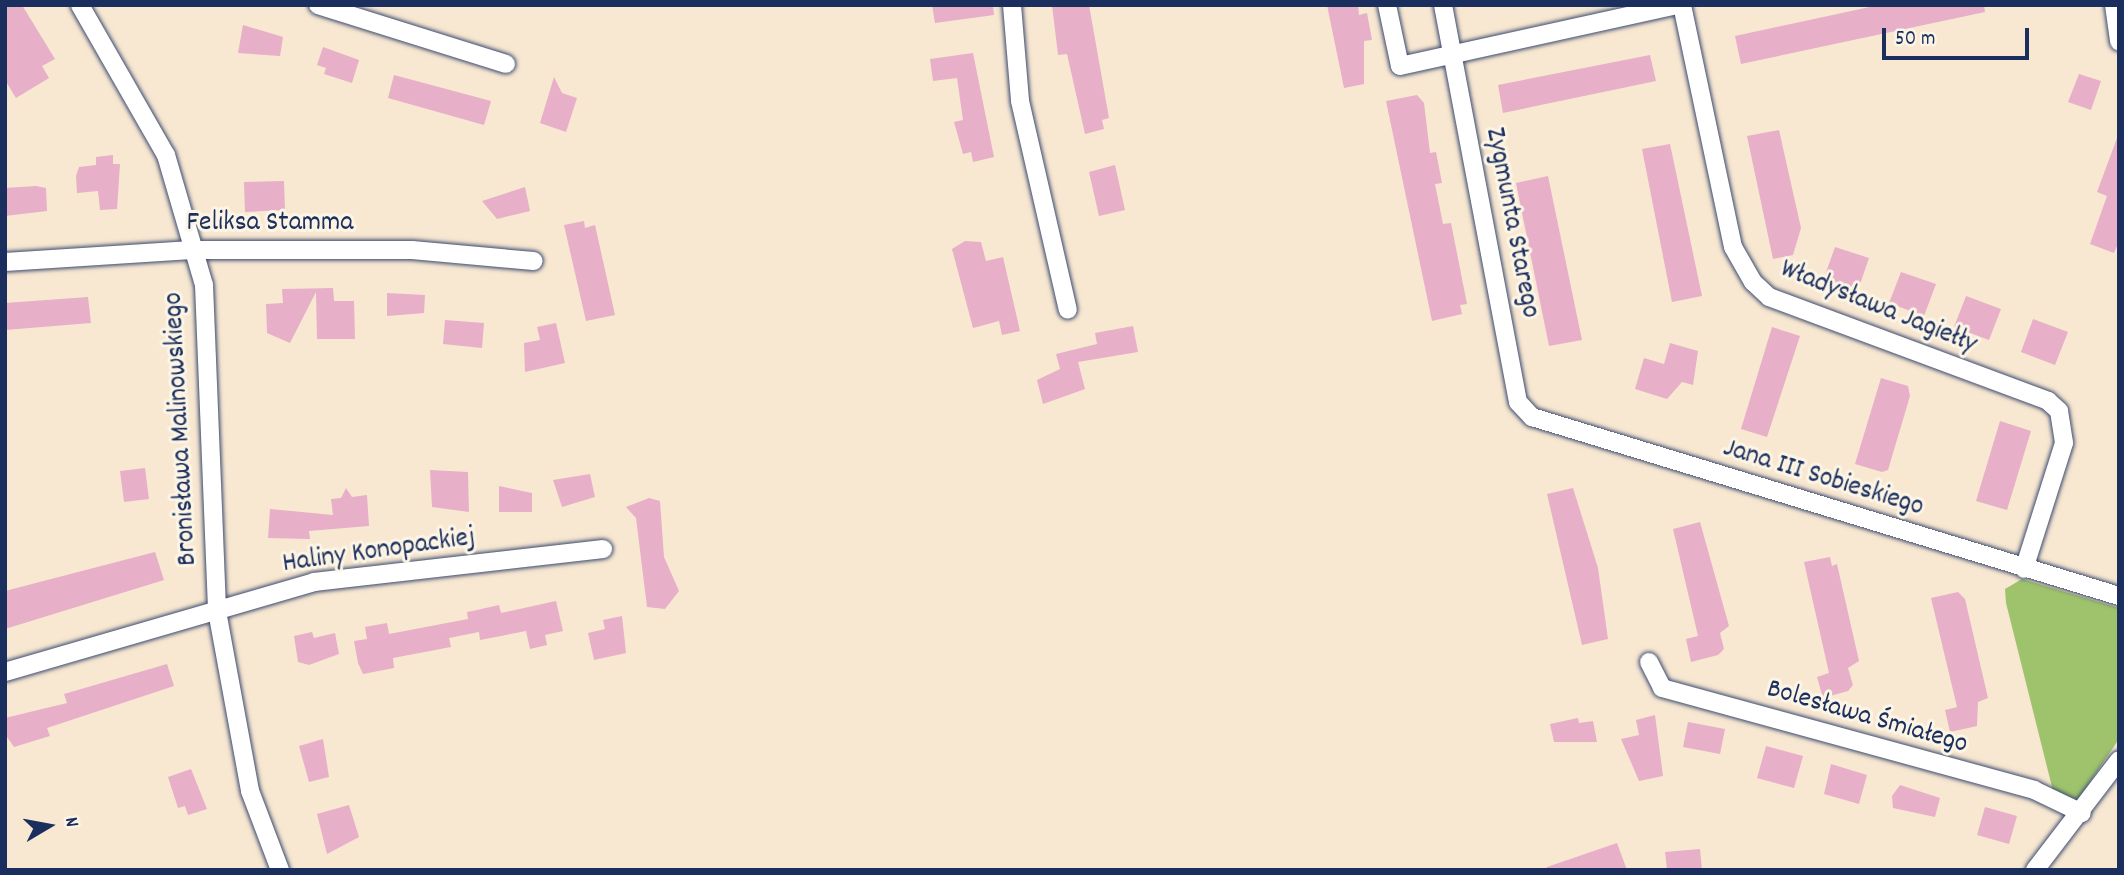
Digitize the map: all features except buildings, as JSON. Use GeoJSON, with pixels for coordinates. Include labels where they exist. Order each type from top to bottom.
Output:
{"type":"FeatureCollection","features":[{"type":"Feature","properties":{"kind":"street","name":"Bronisława Malinowskiego"},"geometry":{"type":"LineString","coordinates":[[80,5],[166,155],[204,285],[217,611],[250,791],[280,870]]}},
{"type":"Feature","properties":{"kind":"street"},"geometry":{"type":"LineString","coordinates":[[318,5],[506,64]]}},
{"type":"Feature","properties":{"kind":"street"},"geometry":{"type":"LineString","coordinates":[[1012,5],[1020,101],[1068,310]]}},
{"type":"Feature","properties":{"kind":"street"},"geometry":{"type":"LineString","coordinates":[[1387,5],[1400,66],[1679,5]]}},
{"type":"Feature","properties":{"kind":"street","name":"Zygmunta Starego"},"geometry":{"type":"LineString","coordinates":[[1443,5],[1518,402]]}},
{"type":"Feature","properties":{"kind":"street","name":"Władysława Jagiełły"},"geometry":{"type":"LineString","coordinates":[[1679,5],[1733,247],[1753,282],[1769,297],[2048,401],[2059,411],[2064,443],[2024,569]]}},
{"type":"Feature","properties":{"kind":"street"},"geometry":{"type":"LineString","coordinates":[[2114,5],[2119,42]]}},
{"type":"Feature","properties":{"kind":"street","name":"Feliksa Stamma"},"geometry":{"type":"LineString","coordinates":[[5,262],[192,250],[412,250],[534,261]]}},
{"type":"Feature","properties":{"kind":"street","name":"Jana III Sobieskiego"},"geometry":{"type":"LineString","coordinates":[[1518,402],[1548,423],[2119,596]]}},
{"type":"Feature","properties":{"kind":"street","name":"Haliny Konopackiej"},"geometry":{"type":"LineString","coordinates":[[5,672],[314,582],[603,550]]}},
{"type":"Feature","properties":{"kind":"street","name":"Bolesława Śmiałego"},"geometry":{"type":"LineString","coordinates":[[1649,662],[1662,688],[2034,790],[2082,813]]}},
{"type":"Feature","properties":{"kind":"street"},"geometry":{"type":"LineString","coordinates":[[2035,870],[2082,813],[2119,760]]}},
{"type":"Feature","properties":{"kind":"green space"},"geometry":{"type":"Polygon","coordinates":[[[2022,579],[2119,608],[2119,739],[2075,804],[2054,795],[2006,603],[2005,589],[2022,579]]]}}]}
